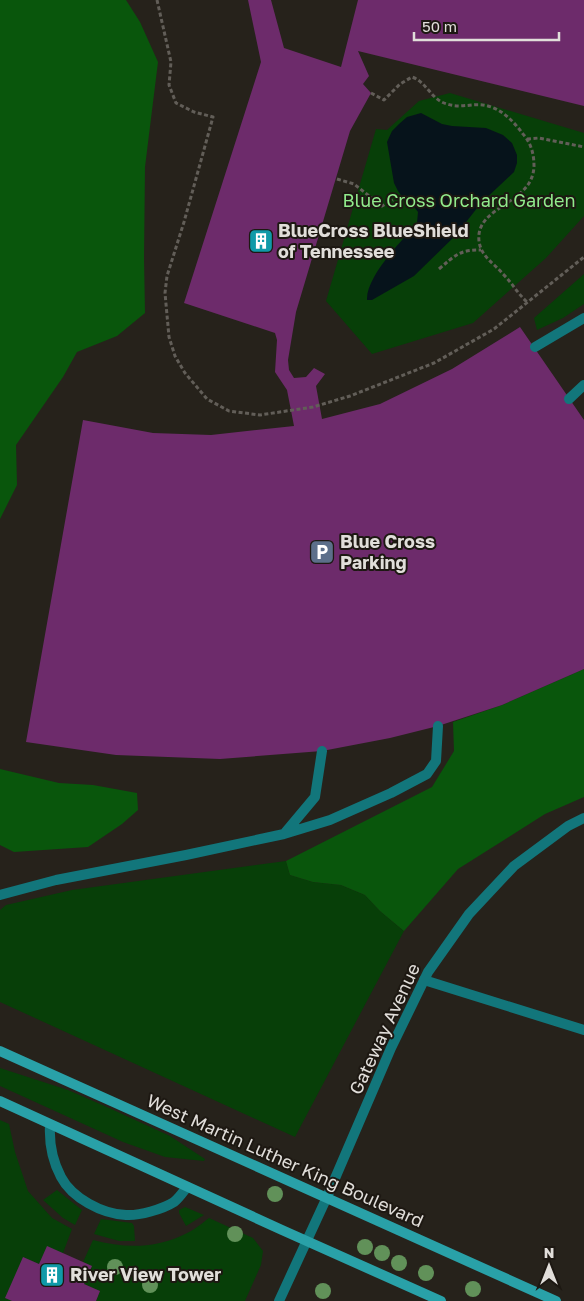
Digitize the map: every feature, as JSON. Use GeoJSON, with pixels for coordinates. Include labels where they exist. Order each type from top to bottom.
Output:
{"type":"FeatureCollection","features":[{"type":"Feature","properties":{"kind":"main road","name":"West Martin Luther King Boulevard"},"geometry":{"type":"LineString","coordinates":[[0,1051],[556,1301]]}},
{"type":"Feature","properties":{"kind":"main road"},"geometry":{"type":"LineString","coordinates":[[0,1101],[441,1301]]}},
{"type":"Feature","properties":{"kind":"street"},"geometry":{"type":"LineString","coordinates":[[535,347],[584,318]]}},
{"type":"Feature","properties":{"kind":"street"},"geometry":{"type":"LineString","coordinates":[[569,399],[584,385]]}},
{"type":"Feature","properties":{"kind":"street"},"geometry":{"type":"LineString","coordinates":[[0,895],[56,880],[284,834],[330,820],[391,793],[427,774],[436,761],[438,726]]}},
{"type":"Feature","properties":{"kind":"street"},"geometry":{"type":"LineString","coordinates":[[284,834],[315,798],[322,751]]}},
{"type":"Feature","properties":{"kind":"street","name":"Gateway Avenue"},"geometry":{"type":"LineString","coordinates":[[279,1301],[327,1197],[391,1048],[428,972],[469,914],[514,866],[568,826],[584,818]]}},
{"type":"Feature","properties":{"kind":"street"},"geometry":{"type":"LineString","coordinates":[[424,980],[584,1030]]}},
{"type":"Feature","properties":{"kind":"street"},"geometry":{"type":"LineString","coordinates":[[50,1125],[49,1143],[54,1162],[62,1179],[76,1194],[98,1208],[126,1215],[153,1211],[174,1201],[187,1187]]}},
{"type":"Feature","properties":{"kind":"path"},"geometry":{"type":"LineString","coordinates":[[157,0],[171,62],[169,85],[176,103],[194,112],[213,116],[167,276],[165,294],[169,337],[175,356],[185,373],[207,399],[229,411],[260,415],[313,407],[350,396],[434,363],[494,329],[584,257]]}},
{"type":"Feature","properties":{"kind":"path"},"geometry":{"type":"LineString","coordinates":[[371,93],[384,100],[400,84],[412,78],[419,79],[434,98],[445,104],[460,107],[476,104],[488,106],[502,112],[527,139],[534,155],[533,171],[529,184],[521,194],[491,214],[481,227],[479,240],[485,258],[505,276],[517,294],[528,303]]}},
{"type":"Feature","properties":{"kind":"path"},"geometry":{"type":"LineString","coordinates":[[527,139],[539,138],[584,147]]}},
{"type":"Feature","properties":{"kind":"path"},"geometry":{"type":"LineString","coordinates":[[337,179],[354,184],[382,206],[393,200]]}},
{"type":"Feature","properties":{"kind":"path"},"geometry":{"type":"LineString","coordinates":[[439,269],[456,254],[470,250],[481,250]]}},
{"type":"Feature","properties":{"kind":"green space"},"geometry":{"type":"Polygon","coordinates":[[[0,0],[126,0],[140,22],[158,62],[145,167],[145,313],[117,336],[77,352],[63,377],[16,445],[17,485],[0,519],[0,0]]]}},
{"type":"Feature","properties":{"kind":"green space","name":"Blue Cross Orchard Garden"},"geometry":{"type":"Polygon","coordinates":[[[450,93],[584,133],[584,216],[546,258],[473,323],[372,354],[326,301],[376,129],[387,130],[419,101],[450,93]]]}},
{"type":"Feature","properties":{"kind":"green space"},"geometry":{"type":"Polygon","coordinates":[[[584,274],[584,304],[563,318],[537,330],[534,318],[584,274]]]}},
{"type":"Feature","properties":{"kind":"green space"},"geometry":{"type":"Polygon","coordinates":[[[584,669],[584,797],[545,814],[458,869],[404,931],[380,911],[365,895],[341,885],[313,882],[290,875],[286,861],[432,787],[454,751],[453,722],[502,705],[584,669]]]}},
{"type":"Feature","properties":{"kind":"green space"},"geometry":{"type":"Polygon","coordinates":[[[0,769],[59,783],[93,785],[137,793],[138,810],[122,824],[88,847],[14,852],[0,845],[0,769]]]}},
{"type":"Feature","properties":{"kind":"green space"},"geometry":{"type":"Polygon","coordinates":[[[286,861],[290,875],[313,882],[341,885],[365,895],[380,911],[404,931],[295,1137],[0,1002],[0,910],[6,905],[72,890],[286,861]]]}},
{"type":"Feature","properties":{"kind":"green space"},"geometry":{"type":"Polygon","coordinates":[[[0,1068],[68,1090],[109,1108],[170,1136],[205,1159],[204,1161],[165,1157],[123,1142],[0,1086],[0,1068]]]}},
{"type":"Feature","properties":{"kind":"green space"},"geometry":{"type":"Polygon","coordinates":[[[0,1120],[9,1124],[15,1152],[28,1191],[52,1218],[72,1229],[63,1253],[39,1264],[23,1257],[12,1301],[0,1301],[0,1120]]]}},
{"type":"Feature","properties":{"kind":"green space"},"geometry":{"type":"Polygon","coordinates":[[[57,1190],[82,1210],[75,1225],[63,1218],[43,1200],[57,1190]]]}},
{"type":"Feature","properties":{"kind":"green space"},"geometry":{"type":"Polygon","coordinates":[[[185,1207],[204,1215],[186,1226],[179,1213],[179,1210],[185,1207]]]}},
{"type":"Feature","properties":{"kind":"green space"},"geometry":{"type":"Polygon","coordinates":[[[209,1218],[253,1238],[263,1251],[261,1265],[245,1301],[96,1301],[100,1291],[84,1284],[92,1266],[83,1262],[93,1240],[127,1246],[161,1243],[187,1233],[209,1218]]]}},
{"type":"Feature","properties":{"kind":"green space"},"geometry":{"type":"Polygon","coordinates":[[[101,1219],[132,1223],[135,1241],[119,1241],[94,1234],[101,1219]]]}},
{"type":"Feature","properties":{"kind":"shaded area"},"geometry":{"type":"Polygon","coordinates":[[[421,113],[442,124],[486,128],[503,135],[512,143],[517,155],[517,163],[514,172],[481,203],[456,235],[414,276],[372,300],[367,300],[372,280],[378,270],[417,223],[418,212],[406,202],[394,183],[387,142],[392,131],[407,117],[421,113]]]}},
{"type":"Feature","properties":{"kind":"building","name":"Blue Cross Parking"},"geometry":{"type":"Polygon","coordinates":[[[248,0],[271,0],[284,48],[341,67],[358,0],[584,0],[584,106],[358,51],[369,76],[363,84],[371,93],[350,131],[296,312],[288,360],[289,370],[294,378],[306,377],[314,368],[325,374],[316,386],[322,419],[380,404],[452,369],[520,327],[584,420],[584,669],[502,705],[438,726],[390,738],[322,751],[220,759],[116,755],[26,742],[83,420],[153,433],[211,435],[294,426],[287,390],[275,372],[277,340],[275,333],[184,303],[261,62],[248,0]]]}},
{"type":"Feature","properties":{"kind":"building","name":"River View Tower"},"geometry":{"type":"Polygon","coordinates":[[[47,1246],[92,1266],[84,1284],[100,1291],[96,1301],[12,1301],[5,1298],[23,1257],[39,1264],[47,1246]]]}},
{"type":"Feature","properties":{"kind":"place","name":"BlueCross BlueShield of Tennessee"},"geometry":{"type":"Point","coordinates":[261,241]}},
{"type":"Feature","properties":{"kind":"place","name":"Blue Cross Parking"},"geometry":{"type":"Point","coordinates":[322,552]}},
{"type":"Feature","properties":{"kind":"place","name":"River View Tower"},"geometry":{"type":"Point","coordinates":[52,1275]}}]}
